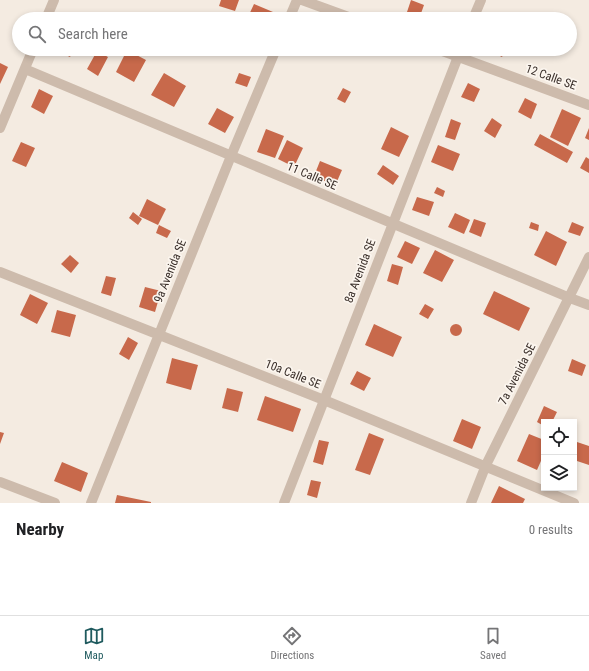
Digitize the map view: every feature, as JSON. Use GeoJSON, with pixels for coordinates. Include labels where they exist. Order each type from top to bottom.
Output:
{"type":"FeatureCollection","features":[{"type":"Feature","properties":{"kind":"street"},"geometry":{"type":"LineString","coordinates":[[49,12],[54,0]]}},
{"type":"Feature","properties":{"kind":"street"},"geometry":{"type":"LineString","coordinates":[[292,12],[297,0]]}},
{"type":"Feature","properties":{"kind":"street"},"geometry":{"type":"LineString","coordinates":[[302,0],[335,12]]}},
{"type":"Feature","properties":{"kind":"street"},"geometry":{"type":"LineString","coordinates":[[476,12],[481,0]]}},
{"type":"Feature","properties":{"kind":"street"},"geometry":{"type":"LineString","coordinates":[[0,128],[30,56]]}},
{"type":"Feature","properties":{"kind":"street","name":"9a Avenida SE"},"geometry":{"type":"LineString","coordinates":[[91,503],[231,156],[273,56]]}},
{"type":"Feature","properties":{"kind":"street","name":"8a Avenida SE"},"geometry":{"type":"LineString","coordinates":[[284,503],[458,56]]}},
{"type":"Feature","properties":{"kind":"street","name":"12 Calle SE"},"geometry":{"type":"LineString","coordinates":[[466,56],[589,105]]}},
{"type":"Feature","properties":{"kind":"street","name":"11 Calle SE"},"geometry":{"type":"LineString","coordinates":[[25,69],[392,224],[589,305]]}},
{"type":"Feature","properties":{"kind":"street","name":"7a Avenida SE"},"geometry":{"type":"LineString","coordinates":[[471,503],[486,465],[589,258]]}},
{"type":"Feature","properties":{"kind":"street","name":"10a Calle SE"},"geometry":{"type":"LineString","coordinates":[[0,272],[486,465],[574,503]]}},
{"type":"Feature","properties":{"kind":"street"},"geometry":{"type":"LineString","coordinates":[[0,482],[56,503]]}},
{"type":"Feature","properties":{"kind":"building"},"geometry":{"type":"Polygon","coordinates":[[[221,0],[239,0],[235,11],[219,6],[221,0]]]}},
{"type":"Feature","properties":{"kind":"building"},"geometry":{"type":"Polygon","coordinates":[[[411,0],[424,5],[422,12],[407,12],[411,0]]]}},
{"type":"Feature","properties":{"kind":"building"},"geometry":{"type":"Polygon","coordinates":[[[254,4],[273,12],[250,12],[254,4]]]}},
{"type":"Feature","properties":{"kind":"building"},"geometry":{"type":"Polygon","coordinates":[[[94,56],[108,57],[98,76],[87,69],[94,56]]]}},
{"type":"Feature","properties":{"kind":"building"},"geometry":{"type":"Polygon","coordinates":[[[124,56],[138,56],[146,60],[134,82],[116,72],[124,56]]]}},
{"type":"Feature","properties":{"kind":"building"},"geometry":{"type":"Polygon","coordinates":[[[0,63],[8,67],[0,84],[0,63]]]}},
{"type":"Feature","properties":{"kind":"building"},"geometry":{"type":"Polygon","coordinates":[[[164,73],[186,86],[174,107],[151,95],[164,73]]]}},
{"type":"Feature","properties":{"kind":"building"},"geometry":{"type":"Polygon","coordinates":[[[239,73],[251,77],[247,87],[235,83],[239,73]]]}},
{"type":"Feature","properties":{"kind":"building"},"geometry":{"type":"Polygon","coordinates":[[[468,83],[480,89],[474,102],[461,97],[468,83]]]}},
{"type":"Feature","properties":{"kind":"building"},"geometry":{"type":"Polygon","coordinates":[[[343,88],[351,92],[345,103],[337,99],[343,88]]]}},
{"type":"Feature","properties":{"kind":"building"},"geometry":{"type":"Polygon","coordinates":[[[39,89],[53,96],[44,114],[31,107],[39,89]]]}},
{"type":"Feature","properties":{"kind":"building"},"geometry":{"type":"Polygon","coordinates":[[[525,98],[537,104],[531,119],[518,112],[525,98]]]}},
{"type":"Feature","properties":{"kind":"building"},"geometry":{"type":"Polygon","coordinates":[[[217,108],[234,117],[225,133],[208,124],[217,108]]]}},
{"type":"Feature","properties":{"kind":"building"},"geometry":{"type":"Polygon","coordinates":[[[562,109],[581,118],[568,146],[550,137],[562,109]]]}},
{"type":"Feature","properties":{"kind":"building"},"geometry":{"type":"Polygon","coordinates":[[[492,118],[502,125],[495,138],[484,131],[492,118]]]}},
{"type":"Feature","properties":{"kind":"building"},"geometry":{"type":"Polygon","coordinates":[[[451,119],[461,123],[455,140],[445,137],[451,119]]]}},
{"type":"Feature","properties":{"kind":"building"},"geometry":{"type":"Polygon","coordinates":[[[391,127],[409,136],[399,157],[381,149],[391,127]]]}},
{"type":"Feature","properties":{"kind":"building"},"geometry":{"type":"Polygon","coordinates":[[[589,128],[589,140],[585,138],[589,128]]]}},
{"type":"Feature","properties":{"kind":"building"},"geometry":{"type":"Polygon","coordinates":[[[266,129],[284,136],[275,158],[257,152],[266,129]]]}},
{"type":"Feature","properties":{"kind":"building"},"geometry":{"type":"Polygon","coordinates":[[[540,134],[573,152],[567,163],[534,145],[540,134]]]}},
{"type":"Feature","properties":{"kind":"building"},"geometry":{"type":"Polygon","coordinates":[[[287,140],[303,148],[294,167],[278,159],[287,140]]]}},
{"type":"Feature","properties":{"kind":"building"},"geometry":{"type":"Polygon","coordinates":[[[21,142],[35,148],[26,167],[12,161],[21,142]]]}},
{"type":"Feature","properties":{"kind":"building"},"geometry":{"type":"Polygon","coordinates":[[[438,145],[460,154],[453,171],[431,162],[438,145]]]}},
{"type":"Feature","properties":{"kind":"building"},"geometry":{"type":"Polygon","coordinates":[[[586,157],[589,159],[589,173],[580,168],[586,157]]]}},
{"type":"Feature","properties":{"kind":"building"},"geometry":{"type":"Polygon","coordinates":[[[320,161],[342,170],[335,186],[314,176],[320,161]]]}},
{"type":"Feature","properties":{"kind":"building"},"geometry":{"type":"Polygon","coordinates":[[[383,165],[399,176],[393,185],[377,174],[383,165]]]}},
{"type":"Feature","properties":{"kind":"building"},"geometry":{"type":"Polygon","coordinates":[[[437,187],[445,191],[443,197],[434,193],[437,187]]]}},
{"type":"Feature","properties":{"kind":"building"},"geometry":{"type":"Polygon","coordinates":[[[417,197],[434,202],[429,216],[412,210],[417,197]]]}},
{"type":"Feature","properties":{"kind":"building"},"geometry":{"type":"Polygon","coordinates":[[[147,199],[166,209],[158,225],[139,216],[147,199]]]}},
{"type":"Feature","properties":{"kind":"building"},"geometry":{"type":"Polygon","coordinates":[[[133,212],[142,219],[138,225],[129,218],[133,212]]]}},
{"type":"Feature","properties":{"kind":"building"},"geometry":{"type":"Polygon","coordinates":[[[455,213],[470,220],[464,234],[448,227],[455,213]]]}},
{"type":"Feature","properties":{"kind":"building"},"geometry":{"type":"Polygon","coordinates":[[[474,219],[486,223],[481,237],[469,232],[474,219]]]}},
{"type":"Feature","properties":{"kind":"building"},"geometry":{"type":"Polygon","coordinates":[[[531,222],[539,225],[538,231],[529,228],[531,222]]]}},
{"type":"Feature","properties":{"kind":"building"},"geometry":{"type":"Polygon","coordinates":[[[572,222],[584,227],[580,236],[568,232],[572,222]]]}},
{"type":"Feature","properties":{"kind":"building"},"geometry":{"type":"Polygon","coordinates":[[[159,225],[171,231],[167,238],[156,233],[159,225]]]}},
{"type":"Feature","properties":{"kind":"building"},"geometry":{"type":"Polygon","coordinates":[[[546,231],[567,242],[556,266],[534,255],[546,231]]]}},
{"type":"Feature","properties":{"kind":"building"},"geometry":{"type":"Polygon","coordinates":[[[405,241],[420,248],[412,264],[397,257],[405,241]]]}},
{"type":"Feature","properties":{"kind":"building"},"geometry":{"type":"Polygon","coordinates":[[[435,250],[454,260],[442,282],[423,273],[435,250]]]}},
{"type":"Feature","properties":{"kind":"building"},"geometry":{"type":"Polygon","coordinates":[[[70,255],[79,263],[71,273],[61,264],[70,255]]]}},
{"type":"Feature","properties":{"kind":"building"},"geometry":{"type":"Polygon","coordinates":[[[392,264],[403,267],[398,285],[387,281],[392,264]]]}},
{"type":"Feature","properties":{"kind":"building"},"geometry":{"type":"Polygon","coordinates":[[[106,276],[116,278],[111,296],[101,293],[106,276]]]}},
{"type":"Feature","properties":{"kind":"building"},"geometry":{"type":"Polygon","coordinates":[[[145,287],[161,291],[155,312],[139,307],[145,287]]]}},
{"type":"Feature","properties":{"kind":"building"},"geometry":{"type":"Polygon","coordinates":[[[494,291],[530,308],[519,331],[483,314],[494,291]]]}},
{"type":"Feature","properties":{"kind":"building"},"geometry":{"type":"Polygon","coordinates":[[[30,294],[48,303],[37,324],[20,315],[30,294]]]}},
{"type":"Feature","properties":{"kind":"building"},"geometry":{"type":"Polygon","coordinates":[[[425,304],[434,309],[428,319],[419,314],[425,304]]]}},
{"type":"Feature","properties":{"kind":"building"},"geometry":{"type":"Polygon","coordinates":[[[57,310],[76,315],[70,337],[51,332],[57,310]]]}},
{"type":"Feature","properties":{"kind":"building"},"geometry":{"type":"Polygon","coordinates":[[[374,324],[402,337],[393,357],[365,345],[374,324]]]}},
{"type":"Feature","properties":{"kind":"building"},"geometry":{"type":"Polygon","coordinates":[[[454,324],[458,324],[462,330],[458,336],[454,336],[450,332],[450,328],[454,324]]]}},
{"type":"Feature","properties":{"kind":"building"},"geometry":{"type":"Polygon","coordinates":[[[128,337],[138,343],[129,360],[119,354],[128,337]]]}},
{"type":"Feature","properties":{"kind":"building"},"geometry":{"type":"Polygon","coordinates":[[[172,358],[198,365],[191,390],[166,383],[172,358]]]}},
{"type":"Feature","properties":{"kind":"building"},"geometry":{"type":"Polygon","coordinates":[[[572,359],[586,365],[582,376],[568,371],[572,359]]]}},
{"type":"Feature","properties":{"kind":"building"},"geometry":{"type":"Polygon","coordinates":[[[357,371],[371,378],[364,391],[350,384],[357,371]]]}},
{"type":"Feature","properties":{"kind":"building"},"geometry":{"type":"Polygon","coordinates":[[[227,388],[243,392],[238,412],[222,408],[227,388]]]}},
{"type":"Feature","properties":{"kind":"building"},"geometry":{"type":"Polygon","coordinates":[[[265,396],[301,409],[293,432],[257,420],[265,396]]]}},
{"type":"Feature","properties":{"kind":"building"},"geometry":{"type":"Polygon","coordinates":[[[544,406],[557,412],[554,419],[541,419],[541,424],[537,422],[544,406]]]}},
{"type":"Feature","properties":{"kind":"building"},"geometry":{"type":"Polygon","coordinates":[[[462,419],[481,427],[472,449],[453,441],[462,419]]]}},
{"type":"Feature","properties":{"kind":"building"},"geometry":{"type":"Polygon","coordinates":[[[0,432],[4,433],[0,444],[0,432]]]}},
{"type":"Feature","properties":{"kind":"building"},"geometry":{"type":"Polygon","coordinates":[[[369,433],[384,439],[370,475],[355,470],[369,433]]]}},
{"type":"Feature","properties":{"kind":"building"},"geometry":{"type":"Polygon","coordinates":[[[529,434],[541,439],[541,461],[537,470],[517,461],[529,434]]]}},
{"type":"Feature","properties":{"kind":"building"},"geometry":{"type":"Polygon","coordinates":[[[319,440],[329,442],[323,465],[313,462],[319,440]]]}},
{"type":"Feature","properties":{"kind":"building"},"geometry":{"type":"Polygon","coordinates":[[[577,442],[589,446],[589,465],[577,461],[577,442]]]}},
{"type":"Feature","properties":{"kind":"building"},"geometry":{"type":"Polygon","coordinates":[[[62,462],[88,473],[81,492],[54,481],[62,462]]]}},
{"type":"Feature","properties":{"kind":"building"},"geometry":{"type":"Polygon","coordinates":[[[311,480],[321,482],[317,498],[307,495],[311,480]]]}},
{"type":"Feature","properties":{"kind":"building"},"geometry":{"type":"Polygon","coordinates":[[[499,486],[525,499],[523,503],[491,503],[499,486]]]}},
{"type":"Feature","properties":{"kind":"building"},"geometry":{"type":"Polygon","coordinates":[[[117,495],[151,502],[151,503],[115,503],[117,495]]]}}]}
